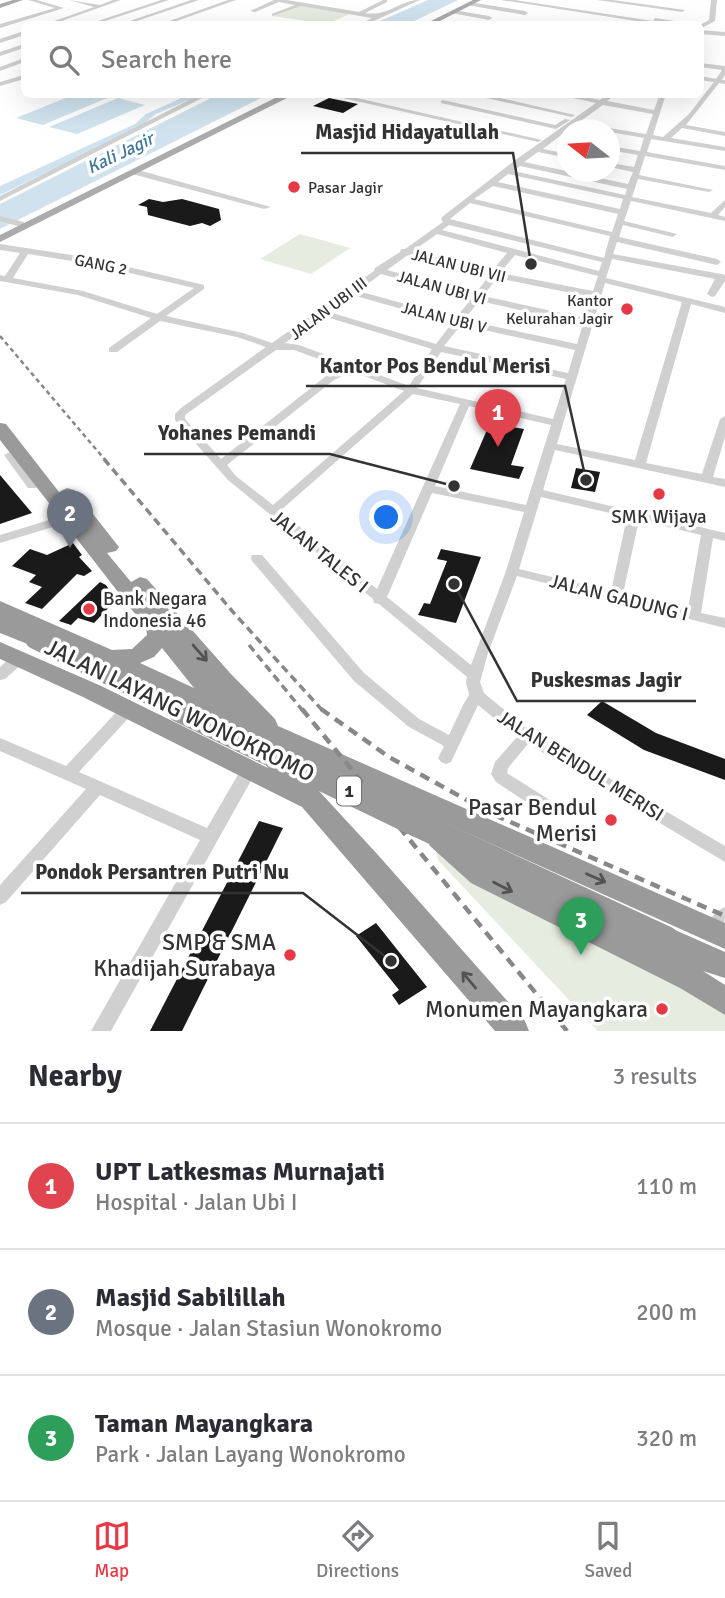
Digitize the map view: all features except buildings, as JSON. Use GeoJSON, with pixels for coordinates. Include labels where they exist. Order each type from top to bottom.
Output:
{"type":"FeatureCollection","features":[{"type":"Feature","properties":{"kind":"highway"},"geometry":{"type":"LineString","coordinates":[[0,412],[153,599],[222,679],[276,734]]}},
{"type":"Feature","properties":{"kind":"highway"},"geometry":{"type":"LineString","coordinates":[[0,428],[25,470],[69,518],[229,713],[308,795]]}},
{"type":"Feature","properties":{"kind":"highway","name":"1"},"geometry":{"type":"LineString","coordinates":[[0,608],[376,781],[721,927]]}},
{"type":"Feature","properties":{"kind":"highway","name":"JALAN LAYANG WONOKROMO"},"geometry":{"type":"LineString","coordinates":[[0,624],[18,649],[403,817],[714,961],[725,976]]}},
{"type":"Feature","properties":{"kind":"highway"},"geometry":{"type":"LineString","coordinates":[[108,658],[132,658],[147,651],[158,635],[156,625]]}},
{"type":"Feature","properties":{"kind":"highway","name":"1"},"geometry":{"type":"LineString","coordinates":[[0,637],[249,770],[308,795]]}},
{"type":"Feature","properties":{"kind":"highway","name":"1"},"geometry":{"type":"LineString","coordinates":[[18,649],[308,795],[513,1031]]}},
{"type":"Feature","properties":{"kind":"highway"},"geometry":{"type":"LineString","coordinates":[[132,706],[155,695],[159,681]]}},
{"type":"Feature","properties":{"kind":"highway"},"geometry":{"type":"LineString","coordinates":[[376,781],[401,798],[462,862],[480,875],[690,979],[725,1001]]}},
{"type":"Feature","properties":{"kind":"main road"},"geometry":{"type":"LineString","coordinates":[[0,6],[20,0]]}},
{"type":"Feature","properties":{"kind":"main road"},"geometry":{"type":"LineString","coordinates":[[435,21],[478,0]]}},
{"type":"Feature","properties":{"kind":"main road"},"geometry":{"type":"LineString","coordinates":[[0,237],[18,223],[135,172],[277,98]]}},
{"type":"Feature","properties":{"kind":"main road"},"geometry":{"type":"LineString","coordinates":[[0,237],[282,98]]}},
{"type":"Feature","properties":{"kind":"street"},"geometry":{"type":"LineString","coordinates":[[31,0],[80,13]]}},
{"type":"Feature","properties":{"kind":"street"},"geometry":{"type":"LineString","coordinates":[[72,0],[101,6]]}},
{"type":"Feature","properties":{"kind":"street"},"geometry":{"type":"LineString","coordinates":[[57,21],[118,0]]}},
{"type":"Feature","properties":{"kind":"street"},"geometry":{"type":"LineString","coordinates":[[101,21],[166,0]]}},
{"type":"Feature","properties":{"kind":"street"},"geometry":{"type":"LineString","coordinates":[[133,21],[196,0]]}},
{"type":"Feature","properties":{"kind":"street"},"geometry":{"type":"LineString","coordinates":[[172,21],[233,0]]}},
{"type":"Feature","properties":{"kind":"street"},"geometry":{"type":"LineString","coordinates":[[242,8],[262,0]]}},
{"type":"Feature","properties":{"kind":"street"},"geometry":{"type":"LineString","coordinates":[[253,11],[278,0],[347,16],[385,1]]}},
{"type":"Feature","properties":{"kind":"street"},"geometry":{"type":"LineString","coordinates":[[377,0],[398,4],[416,0]]}},
{"type":"Feature","properties":{"kind":"street"},"geometry":{"type":"LineString","coordinates":[[496,8],[506,0],[561,5],[606,14]]}},
{"type":"Feature","properties":{"kind":"street"},"geometry":{"type":"LineString","coordinates":[[561,5],[570,0]]}},
{"type":"Feature","properties":{"kind":"street"},"geometry":{"type":"LineString","coordinates":[[600,0],[682,10]]}},
{"type":"Feature","properties":{"kind":"street"},"geometry":{"type":"LineString","coordinates":[[590,10],[607,0]]}},
{"type":"Feature","properties":{"kind":"street"},"geometry":{"type":"LineString","coordinates":[[620,21],[650,0]]}},
{"type":"Feature","properties":{"kind":"street"},"geometry":{"type":"LineString","coordinates":[[678,21],[684,0]]}},
{"type":"Feature","properties":{"kind":"street"},"geometry":{"type":"LineString","coordinates":[[704,25],[712,21],[716,1]]}},
{"type":"Feature","properties":{"kind":"street"},"geometry":{"type":"LineString","coordinates":[[370,21],[406,2]]}},
{"type":"Feature","properties":{"kind":"street"},"geometry":{"type":"LineString","coordinates":[[469,4],[523,11],[530,2]]}},
{"type":"Feature","properties":{"kind":"street"},"geometry":{"type":"LineString","coordinates":[[536,12],[544,3]]}},
{"type":"Feature","properties":{"kind":"street"},"geometry":{"type":"LineString","coordinates":[[544,3],[655,21]]}},
{"type":"Feature","properties":{"kind":"street"},"geometry":{"type":"LineString","coordinates":[[319,8],[328,4]]}},
{"type":"Feature","properties":{"kind":"street"},"geometry":{"type":"LineString","coordinates":[[274,15],[299,5]]}},
{"type":"Feature","properties":{"kind":"street"},"geometry":{"type":"LineString","coordinates":[[0,26],[61,8]]}},
{"type":"Feature","properties":{"kind":"street"},"geometry":{"type":"LineString","coordinates":[[358,12],[378,18]]}},
{"type":"Feature","properties":{"kind":"street"},"geometry":{"type":"LineString","coordinates":[[453,12],[489,18]]}},
{"type":"Feature","properties":{"kind":"street"},"geometry":{"type":"LineString","coordinates":[[593,21],[606,14]]}},
{"type":"Feature","properties":{"kind":"street"},"geometry":{"type":"LineString","coordinates":[[626,17],[643,21]]}},
{"type":"Feature","properties":{"kind":"street"},"geometry":{"type":"LineString","coordinates":[[704,32],[725,34]]}},
{"type":"Feature","properties":{"kind":"street"},"geometry":{"type":"LineString","coordinates":[[0,41],[21,34]]}},
{"type":"Feature","properties":{"kind":"street"},"geometry":{"type":"LineString","coordinates":[[704,39],[709,40]]}},
{"type":"Feature","properties":{"kind":"street"},"geometry":{"type":"LineString","coordinates":[[0,54],[21,47]]}},
{"type":"Feature","properties":{"kind":"street"},"geometry":{"type":"LineString","coordinates":[[0,70],[21,61]]}},
{"type":"Feature","properties":{"kind":"street"},"geometry":{"type":"LineString","coordinates":[[666,138],[683,126],[722,81],[725,69],[704,66]]}},
{"type":"Feature","properties":{"kind":"street"},"geometry":{"type":"LineString","coordinates":[[0,70],[21,76]]}},
{"type":"Feature","properties":{"kind":"street"},"geometry":{"type":"LineString","coordinates":[[0,84],[21,78]]}},
{"type":"Feature","properties":{"kind":"street"},"geometry":{"type":"LineString","coordinates":[[704,78],[722,81]]}},
{"type":"Feature","properties":{"kind":"street"},"geometry":{"type":"LineString","coordinates":[[0,199],[199,98]]}},
{"type":"Feature","properties":{"kind":"street"},"geometry":{"type":"LineString","coordinates":[[347,98],[539,140],[356,98]]}},
{"type":"Feature","properties":{"kind":"street"},"geometry":{"type":"LineString","coordinates":[[450,98],[443,102],[556,127],[572,116],[491,98]]}},
{"type":"Feature","properties":{"kind":"street"},"geometry":{"type":"LineString","coordinates":[[582,98],[657,113]]}},
{"type":"Feature","properties":{"kind":"street","name":"JALAN BENDUL MERISI"},"geometry":{"type":"LineString","coordinates":[[662,98],[614,237],[512,571],[474,675],[477,696],[526,736],[725,855]]}},
{"type":"Feature","properties":{"kind":"street","name":"JALAN UBI III"},"geometry":{"type":"LineString","coordinates":[[579,119],[600,101]]}},
{"type":"Feature","properties":{"kind":"street"},"geometry":{"type":"LineString","coordinates":[[479,126],[516,103]]}},
{"type":"Feature","properties":{"kind":"street"},"geometry":{"type":"LineString","coordinates":[[683,126],[725,134]]}},
{"type":"Feature","properties":{"kind":"street"},"geometry":{"type":"LineString","coordinates":[[620,132],[723,146]]}},
{"type":"Feature","properties":{"kind":"street","name":"JALAN UBI III"},"geometry":{"type":"LineString","coordinates":[[292,343],[320,312],[448,222],[445,219],[468,200],[555,136]]}},
{"type":"Feature","properties":{"kind":"street"},"geometry":{"type":"LineString","coordinates":[[692,152],[699,144]]}},
{"type":"Feature","properties":{"kind":"street"},"geometry":{"type":"LineString","coordinates":[[537,150],[557,154]]}},
{"type":"Feature","properties":{"kind":"street"},"geometry":{"type":"LineString","coordinates":[[620,150],[725,168]]}},
{"type":"Feature","properties":{"kind":"street"},"geometry":{"type":"LineString","coordinates":[[517,163],[632,183],[725,219]]}},
{"type":"Feature","properties":{"kind":"street"},"geometry":{"type":"LineString","coordinates":[[135,172],[267,207]]}},
{"type":"Feature","properties":{"kind":"street"},"geometry":{"type":"LineString","coordinates":[[507,172],[709,190]]}},
{"type":"Feature","properties":{"kind":"street"},"geometry":{"type":"LineString","coordinates":[[620,173],[632,183]]}},
{"type":"Feature","properties":{"kind":"street"},"geometry":{"type":"LineString","coordinates":[[492,183],[621,217],[673,234]]}},
{"type":"Feature","properties":{"kind":"street"},"geometry":{"type":"LineString","coordinates":[[468,200],[614,237],[721,258],[708,274]]}},
{"type":"Feature","properties":{"kind":"street"},"geometry":{"type":"LineString","coordinates":[[713,216],[725,202]]}},
{"type":"Feature","properties":{"kind":"street"},"geometry":{"type":"LineString","coordinates":[[0,218],[18,223]]}},
{"type":"Feature","properties":{"kind":"street"},"geometry":{"type":"LineString","coordinates":[[448,222],[608,259],[723,278],[712,294]]}},
{"type":"Feature","properties":{"kind":"street"},"geometry":{"type":"LineString","coordinates":[[435,231],[725,310]]}},
{"type":"Feature","properties":{"kind":"street","name":"GANG 2"},"geometry":{"type":"LineString","coordinates":[[0,247],[91,261],[201,287],[156,317]]}},
{"type":"Feature","properties":{"kind":"street"},"geometry":{"type":"LineString","coordinates":[[26,251],[4,279],[80,293],[156,317],[240,335],[274,346],[292,343],[411,390],[558,423]]}},
{"type":"Feature","properties":{"kind":"street","name":"JALAN UBI VII"},"geometry":{"type":"LineString","coordinates":[[404,251],[496,275],[597,295]]}},
{"type":"Feature","properties":{"kind":"street"},"geometry":{"type":"LineString","coordinates":[[272,512],[411,390],[438,348],[512,252]]}},
{"type":"Feature","properties":{"kind":"street","name":"JALAN UBI VI"},"geometry":{"type":"LineString","coordinates":[[378,270],[479,298],[589,322]]}},
{"type":"Feature","properties":{"kind":"street","name":"JALAN UBI V"},"geometry":{"type":"LineString","coordinates":[[349,291],[459,322],[581,348]]}},
{"type":"Feature","properties":{"kind":"street"},"geometry":{"type":"LineString","coordinates":[[640,464],[687,300]]}},
{"type":"Feature","properties":{"kind":"street"},"geometry":{"type":"LineString","coordinates":[[320,312],[438,348],[572,377]]}},
{"type":"Feature","properties":{"kind":"street"},"geometry":{"type":"LineString","coordinates":[[113,350],[156,317]]}},
{"type":"Feature","properties":{"kind":"street","name":"JALAN TALES I"},"geometry":{"type":"LineString","coordinates":[[274,346],[180,414],[180,419],[232,478],[474,675]]}},
{"type":"Feature","properties":{"kind":"street"},"geometry":{"type":"LineString","coordinates":[[220,464],[330,378],[357,370]]}},
{"type":"Feature","properties":{"kind":"street"},"geometry":{"type":"LineString","coordinates":[[379,600],[465,404]]}},
{"type":"Feature","properties":{"kind":"street"},"geometry":{"type":"LineString","coordinates":[[706,478],[725,419]]}},
{"type":"Feature","properties":{"kind":"street"},"geometry":{"type":"LineString","coordinates":[[551,446],[725,483]]}},
{"type":"Feature","properties":{"kind":"street"},"geometry":{"type":"LineString","coordinates":[[427,488],[531,510]]}},
{"type":"Feature","properties":{"kind":"street"},"geometry":{"type":"LineString","coordinates":[[537,492],[725,537]]}},
{"type":"Feature","properties":{"kind":"street"},"geometry":{"type":"LineString","coordinates":[[616,596],[634,515]]}},
{"type":"Feature","properties":{"kind":"street"},"geometry":{"type":"LineString","coordinates":[[0,539],[69,518]]}},
{"type":"Feature","properties":{"kind":"street"},"geometry":{"type":"LineString","coordinates":[[694,615],[708,533]]}},
{"type":"Feature","properties":{"kind":"street"},"geometry":{"type":"LineString","coordinates":[[257,558],[359,677],[449,751],[470,705],[477,696]]}},
{"type":"Feature","properties":{"kind":"street","name":"JALAN GADUNG I"},"geometry":{"type":"LineString","coordinates":[[512,571],[725,623]]}},
{"type":"Feature","properties":{"kind":"street"},"geometry":{"type":"LineString","coordinates":[[0,675],[18,649]]}},
{"type":"Feature","properties":{"kind":"street"},"geometry":{"type":"LineString","coordinates":[[68,774],[132,706]]}},
{"type":"Feature","properties":{"kind":"street"},"geometry":{"type":"LineString","coordinates":[[526,736],[500,769],[500,776],[552,810]]}},
{"type":"Feature","properties":{"kind":"street"},"geometry":{"type":"LineString","coordinates":[[0,744],[210,837]]}},
{"type":"Feature","properties":{"kind":"street"},"geometry":{"type":"LineString","coordinates":[[101,1031],[249,770]]}},
{"type":"Feature","properties":{"kind":"street"},"geometry":{"type":"LineString","coordinates":[[0,897],[97,788]]}},
{"type":"Feature","properties":{"kind":"shaded area"},"geometry":{"type":"Polygon","coordinates":[[[299,5],[350,14],[334,21],[306,21],[272,16],[299,5]]]}},
{"type":"Feature","properties":{"kind":"shaded area"},"geometry":{"type":"Polygon","coordinates":[[[300,234],[350,248],[311,274],[260,259],[300,234]]]}},
{"type":"Feature","properties":{"kind":"shaded area"},"geometry":{"type":"Polygon","coordinates":[[[438,850],[725,1008],[725,1031],[598,1031],[438,860],[438,850]]]}},
{"type":"Feature","properties":{"kind":"water"},"geometry":{"type":"Polygon","coordinates":[[[428,0],[458,0],[414,21],[380,21],[428,0]]]}},
{"type":"Feature","properties":{"kind":"water"},"geometry":{"type":"Polygon","coordinates":[[[66,98],[107,98],[43,125],[16,118],[66,98]]]}},
{"type":"Feature","properties":{"kind":"water"},"geometry":{"type":"Polygon","coordinates":[[[118,98],[145,105],[77,134],[49,127],[118,98]]]}},
{"type":"Feature","properties":{"kind":"water"},"geometry":{"type":"Polygon","coordinates":[[[181,98],[194,98],[156,114],[140,127],[0,195],[0,186],[135,124],[146,114],[181,98]]]}},
{"type":"Feature","properties":{"kind":"water","name":"Kali Jagir"},"geometry":{"type":"Polygon","coordinates":[[[211,98],[261,98],[0,229],[0,204],[211,98]]]}},
{"type":"Feature","properties":{"kind":"railway"},"geometry":{"type":"LineString","coordinates":[[0,336],[106,461]]}},
{"type":"Feature","properties":{"kind":"railway"},"geometry":{"type":"LineString","coordinates":[[104,459],[233,612],[322,709]]}},
{"type":"Feature","properties":{"kind":"railway"},"geometry":{"type":"LineString","coordinates":[[249,645],[303,711]]}},
{"type":"Feature","properties":{"kind":"railway"},"geometry":{"type":"LineString","coordinates":[[302,709],[567,1031]]}},
{"type":"Feature","properties":{"kind":"railway"},"geometry":{"type":"LineString","coordinates":[[322,709],[389,757],[492,814],[725,916]]}},
{"type":"Feature","properties":{"kind":"place","name":"Pasar Jagir"},"geometry":{"type":"Point","coordinates":[294,187]}},
{"type":"Feature","properties":{"kind":"place","name":"Masjid Hidayatullah"},"geometry":{"type":"Point","coordinates":[531,264]}},
{"type":"Feature","properties":{"kind":"place","name":"Kantor Kelurahan Jagir"},"geometry":{"type":"Point","coordinates":[627,309]}},
{"type":"Feature","properties":{"kind":"place","name":"UPT Latkesmas Murnajati"},"geometry":{"type":"Point","coordinates":[498,447]}},
{"type":"Feature","properties":{"kind":"place","name":"Kantor Pos Bendul Merisi"},"geometry":{"type":"Point","coordinates":[586,480]}},
{"type":"Feature","properties":{"kind":"place","name":"Yohanes Pemandi"},"geometry":{"type":"Point","coordinates":[454,486]}},
{"type":"Feature","properties":{"kind":"place","name":"SMK Wijaya"},"geometry":{"type":"Point","coordinates":[659,494]}},
{"type":"Feature","properties":{"kind":"place","name":"Masjid Sabilillah"},"geometry":{"type":"Point","coordinates":[70,548]}},
{"type":"Feature","properties":{"kind":"place","name":"Puskesmas Jagir"},"geometry":{"type":"Point","coordinates":[454,584]}},
{"type":"Feature","properties":{"kind":"place","name":"Bank Negara Indonesia 46"},"geometry":{"type":"Point","coordinates":[89,609]}},
{"type":"Feature","properties":{"kind":"place","name":"Pasar Bendul Merisi"},"geometry":{"type":"Point","coordinates":[611,820]}},
{"type":"Feature","properties":{"kind":"place","name":"SMP & SMA Khadijah Surabaya"},"geometry":{"type":"Point","coordinates":[290,955]}},
{"type":"Feature","properties":{"kind":"place","name":"Taman Mayangkara"},"geometry":{"type":"Point","coordinates":[581,955]}},
{"type":"Feature","properties":{"kind":"place","name":"Pondok Persantren Putri Nu"},"geometry":{"type":"Point","coordinates":[391,961]}},
{"type":"Feature","properties":{"kind":"place","name":"Monumen Mayangkara"},"geometry":{"type":"Point","coordinates":[662,1009]}}]}
